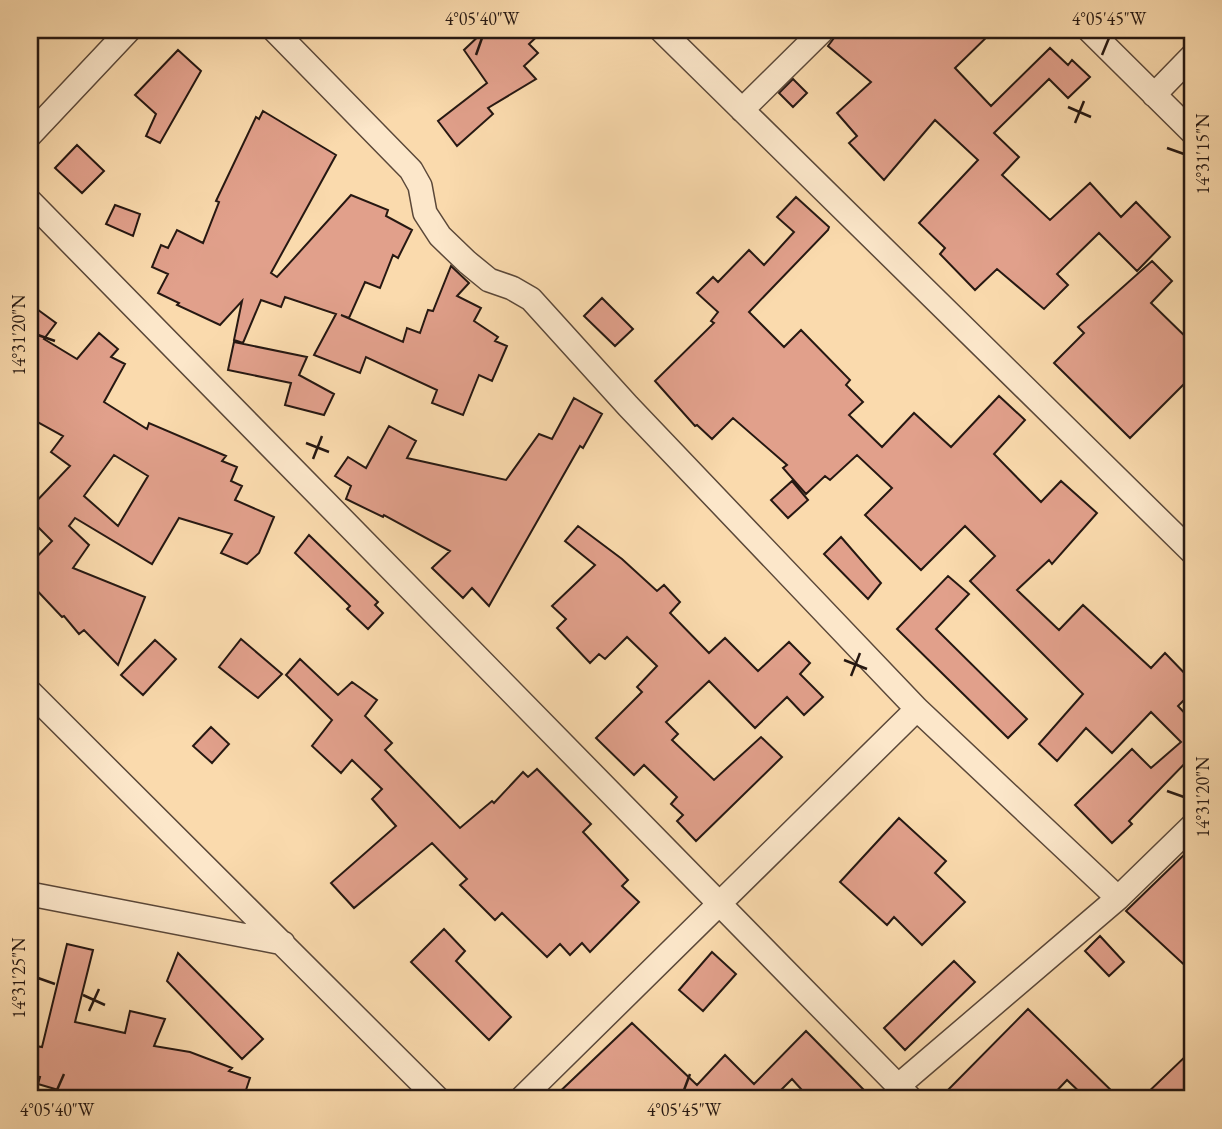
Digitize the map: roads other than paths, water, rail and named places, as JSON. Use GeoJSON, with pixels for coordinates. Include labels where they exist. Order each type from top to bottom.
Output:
{"type":"FeatureCollection","features":[{"type":"Feature","properties":{"kind":"street"},"geometry":{"type":"LineString","coordinates":[[30,135],[129,30]]}},
{"type":"Feature","properties":{"kind":"street"},"geometry":{"type":"LineString","coordinates":[[274,30],[411,170],[420,186],[425,213],[440,236],[489,279],[531,299],[917,709],[1118,898]]}},
{"type":"Feature","properties":{"kind":"street"},"geometry":{"type":"LineString","coordinates":[[661,30],[1192,552]]}},
{"type":"Feature","properties":{"kind":"street"},"geometry":{"type":"LineString","coordinates":[[742,110],[823,30]]}},
{"type":"Feature","properties":{"kind":"street"},"geometry":{"type":"LineString","coordinates":[[1089,30],[1192,132]]}},
{"type":"Feature","properties":{"kind":"street"},"geometry":{"type":"LineString","coordinates":[[1154,94],[1192,56]]}},
{"type":"Feature","properties":{"kind":"street"},"geometry":{"type":"LineString","coordinates":[[30,201],[904,1093],[1118,898],[1192,825]]}},
{"type":"Feature","properties":{"kind":"street"},"geometry":{"type":"LineString","coordinates":[[30,692],[438,1099]]}},
{"type":"Feature","properties":{"kind":"street"},"geometry":{"type":"LineString","coordinates":[[521,1099],[917,709]]}},
{"type":"Feature","properties":{"kind":"street"},"geometry":{"type":"LineString","coordinates":[[30,894],[283,943]]}}]}
